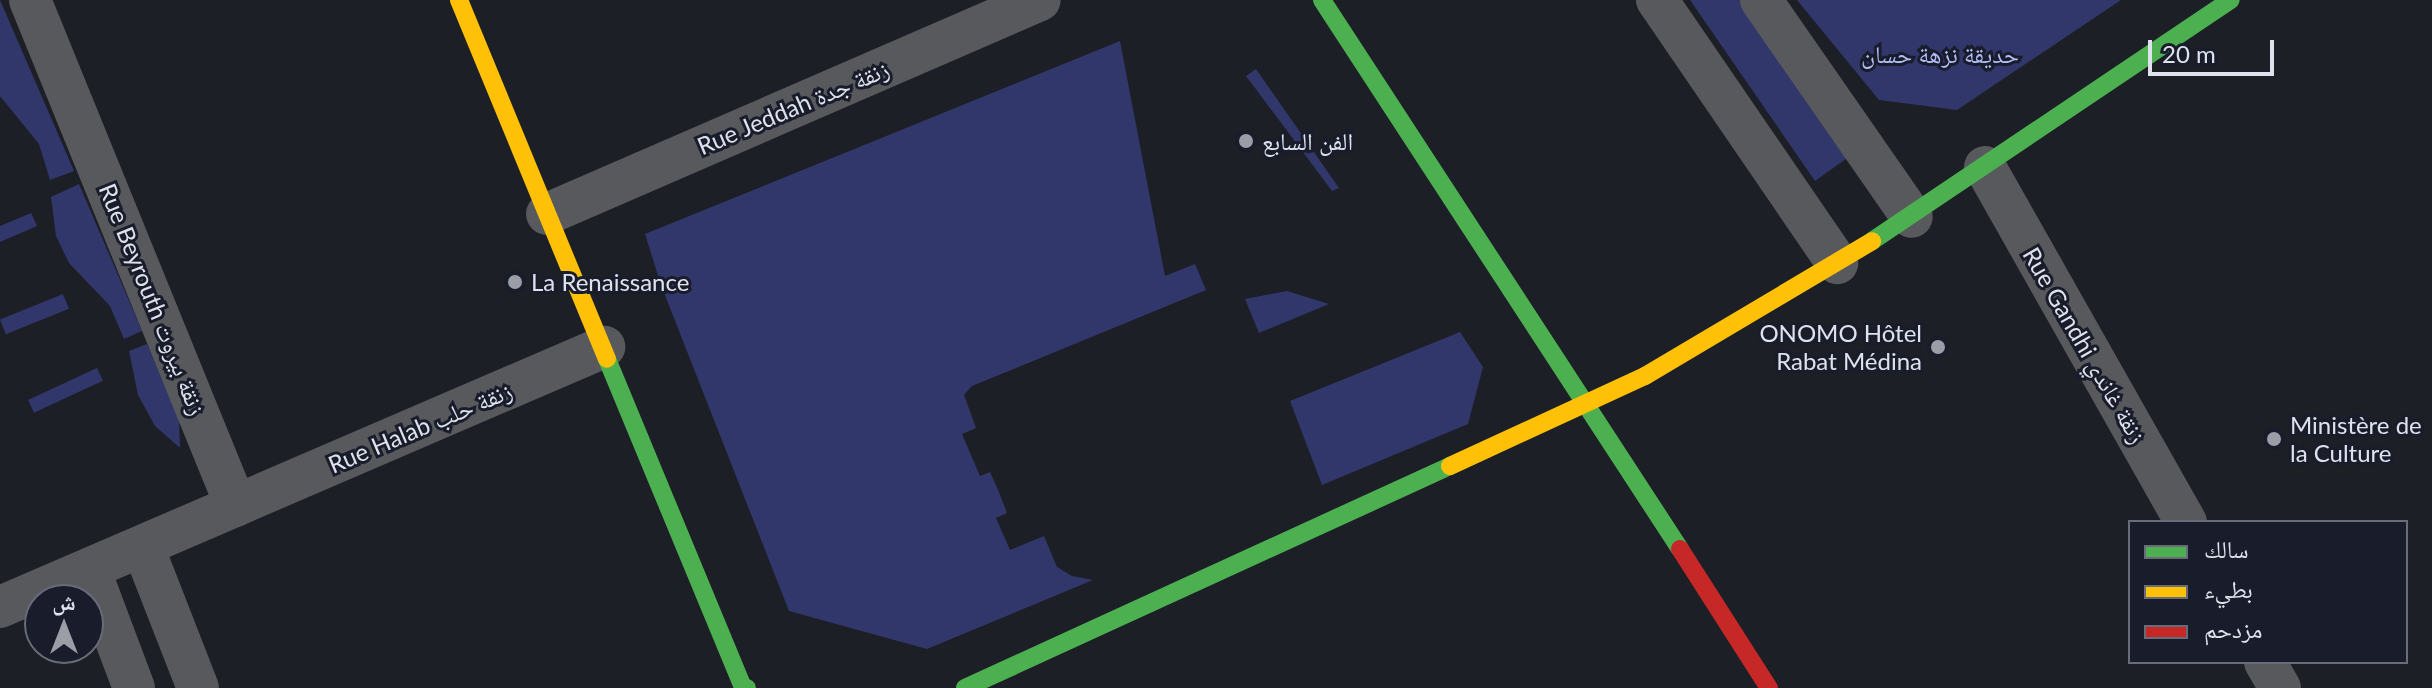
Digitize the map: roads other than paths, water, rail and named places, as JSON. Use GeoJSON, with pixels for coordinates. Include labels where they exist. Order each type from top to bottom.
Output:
{"type":"FeatureCollection","features":[{"type":"Feature","properties":{"kind":"main road"},"geometry":{"type":"LineString","coordinates":[[459,0],[744,688]]}},
{"type":"Feature","properties":{"kind":"main road"},"geometry":{"type":"LineString","coordinates":[[1322,0],[1587,402],[1769,688]]}},
{"type":"Feature","properties":{"kind":"main road"},"geometry":{"type":"LineString","coordinates":[[965,688],[1645,376],[1912,217],[2231,0]]}},
{"type":"Feature","properties":{"kind":"street","name":"Rue Beyrouth زنقة بيروت"},"geometry":{"type":"LineString","coordinates":[[30,0],[236,506]]}},
{"type":"Feature","properties":{"kind":"street","name":"Rue Jeddah زنقة جدة"},"geometry":{"type":"LineString","coordinates":[[547,214],[1040,0]]}},
{"type":"Feature","properties":{"kind":"street"},"geometry":{"type":"LineString","coordinates":[[1657,0],[1837,263]]}},
{"type":"Feature","properties":{"kind":"street"},"geometry":{"type":"LineString","coordinates":[[1761,0],[1912,217]]}},
{"type":"Feature","properties":{"kind":"street","name":"Rue Gandhi زنقة غاندي"},"geometry":{"type":"LineString","coordinates":[[1985,167],[2185,520]]}},
{"type":"Feature","properties":{"kind":"street","name":"Rue Halab زنقة حلب"},"geometry":{"type":"LineString","coordinates":[[236,506],[604,347]]}},
{"type":"Feature","properties":{"kind":"street"},"geometry":{"type":"LineString","coordinates":[[0,607],[236,506]]}},
{"type":"Feature","properties":{"kind":"street"},"geometry":{"type":"LineString","coordinates":[[143,547],[198,688]]}},
{"type":"Feature","properties":{"kind":"street"},"geometry":{"type":"LineString","coordinates":[[90,571],[134,688]]}},
{"type":"Feature","properties":{"kind":"street"},"geometry":{"type":"LineString","coordinates":[[2266,664],[2280,688]]}},
{"type":"Feature","properties":{"kind":"place","name":"الفن السابع"},"geometry":{"type":"Point","coordinates":[1246,141]}},
{"type":"Feature","properties":{"kind":"place","name":"La Renaissance"},"geometry":{"type":"Point","coordinates":[515,282]}},
{"type":"Feature","properties":{"kind":"place","name":"ONOMO Hôtel Rabat Médina"},"geometry":{"type":"Point","coordinates":[1938,347]}},
{"type":"Feature","properties":{"kind":"place","name":"Ministère de la Culture"},"geometry":{"type":"Point","coordinates":[2274,439]}},
{"type":"Feature","properties":{"kind":"park label","name":"حديقة نزهة حسان"},"geometry":{"type":"Point","coordinates":[1940,54]}}]}
